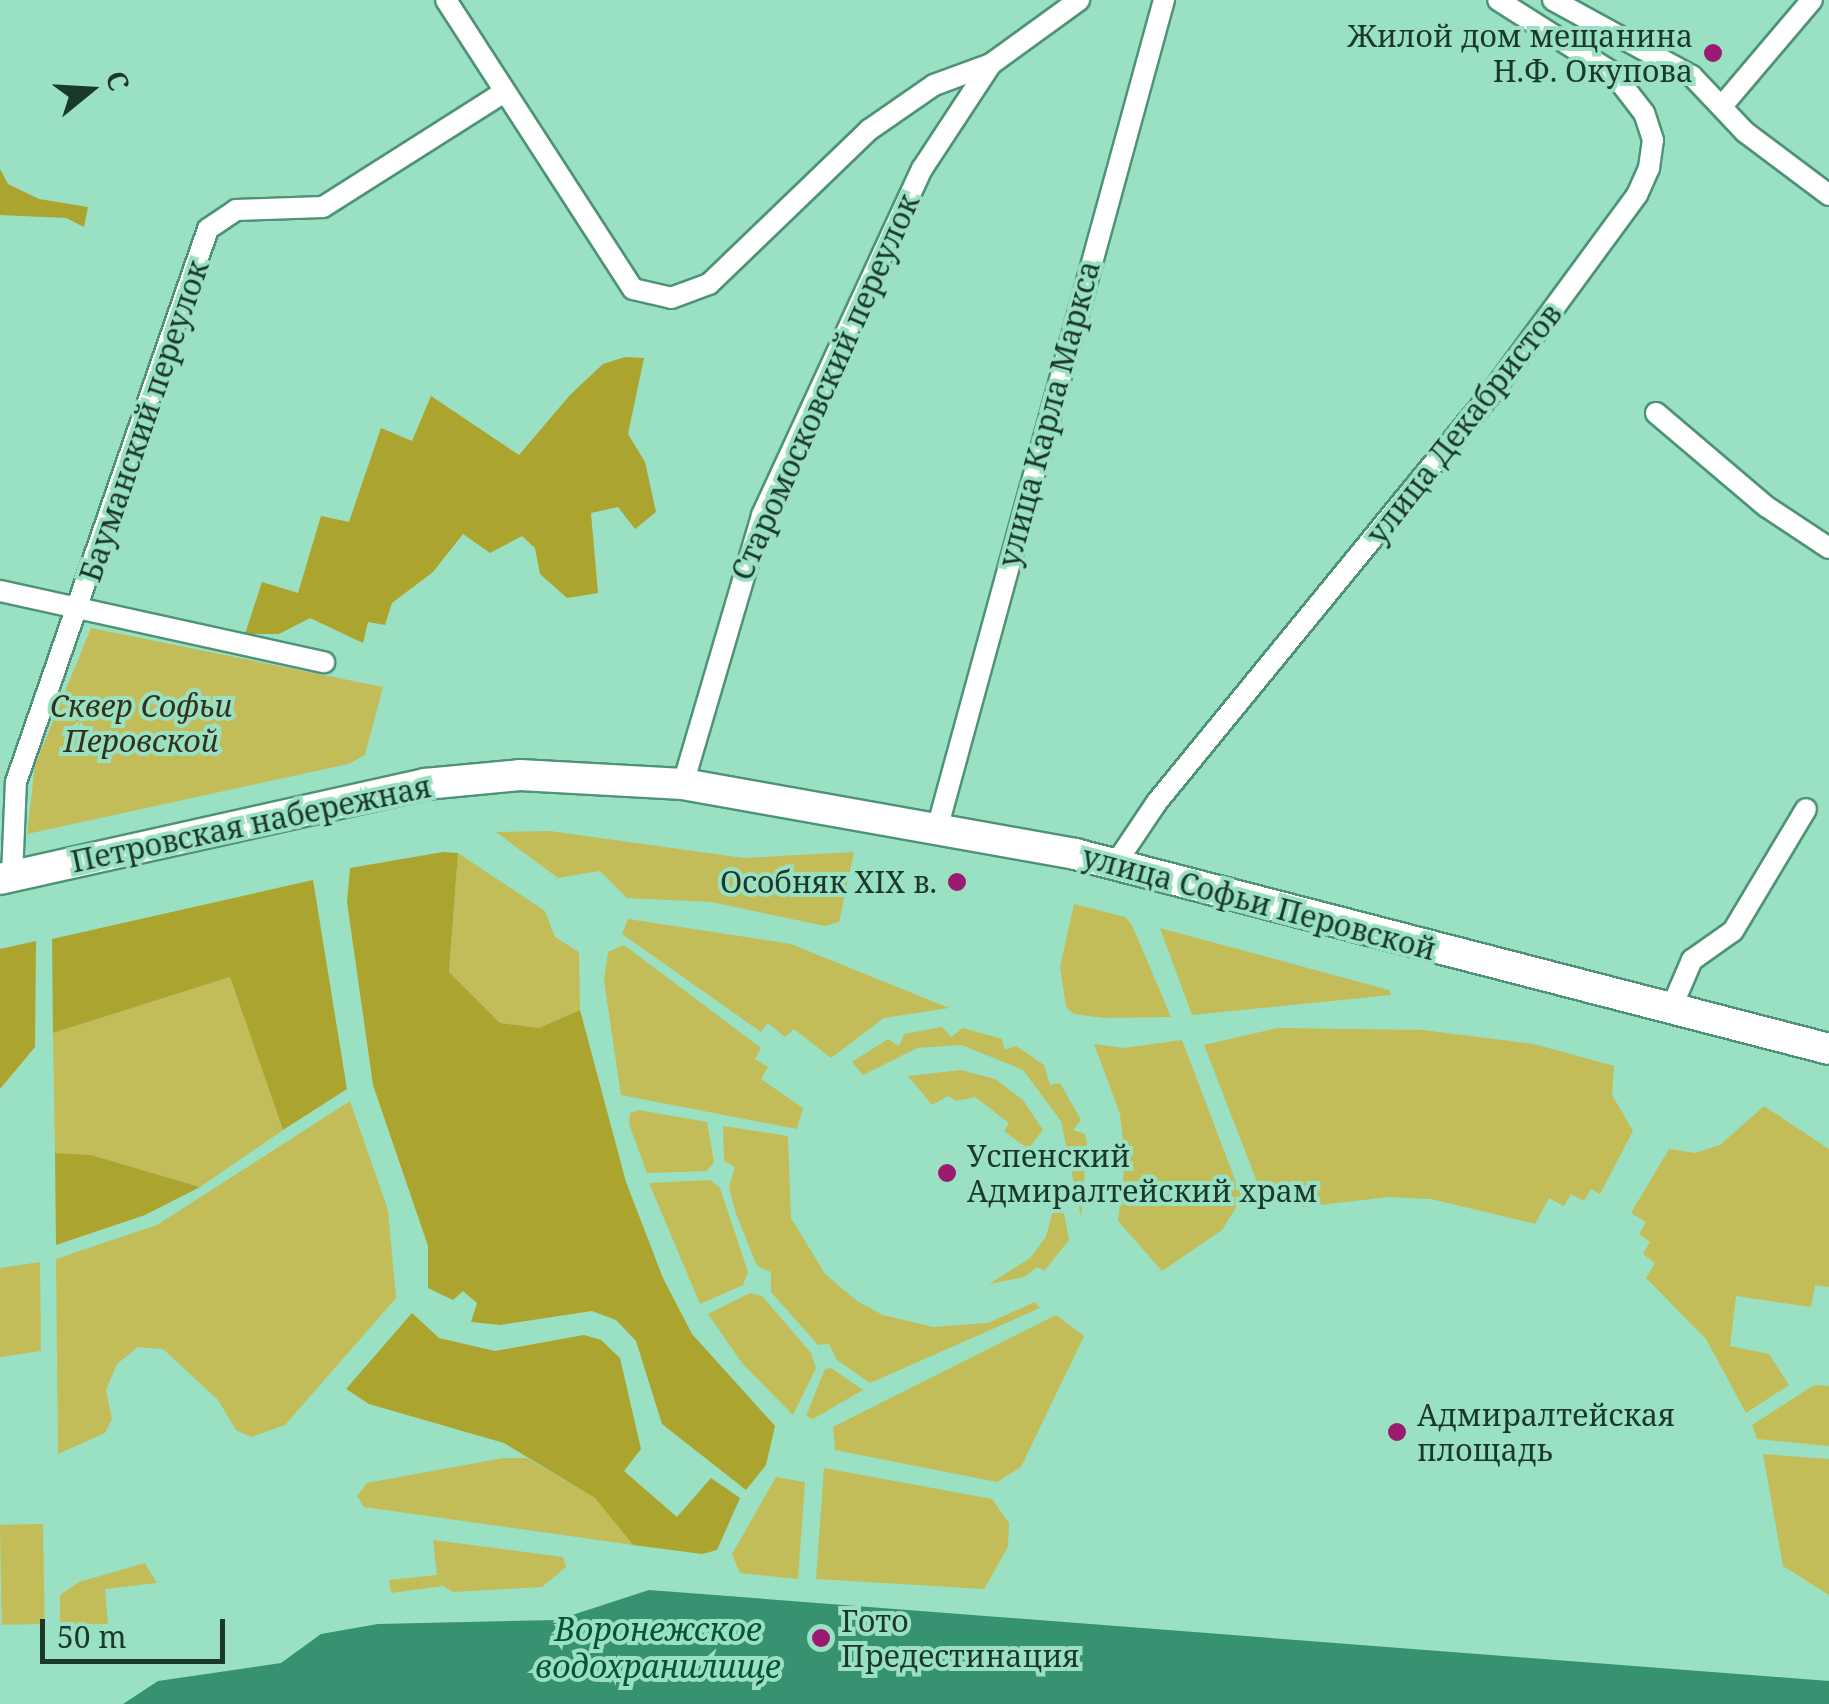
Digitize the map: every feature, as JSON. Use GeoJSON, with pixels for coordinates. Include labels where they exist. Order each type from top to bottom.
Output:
{"type":"FeatureCollection","features":[{"type":"Feature","properties":{"kind":"main road","name":"Петровская набережная"},"geometry":{"type":"LineString","coordinates":[[6,877],[425,784],[520,775],[683,784]]}},
{"type":"Feature","properties":{"kind":"main road","name":"улица Софьи Перовской"},"geometry":{"type":"LineString","coordinates":[[683,784],[1116,863],[1829,1049]]}},
{"type":"Feature","properties":{"kind":"street"},"geometry":{"type":"LineString","coordinates":[[451,2],[504,92],[634,288],[671,298],[709,284],[870,130],[934,85],[990,64],[1079,0]]}},
{"type":"Feature","properties":{"kind":"street","name":"улица Карла Маркса"},"geometry":{"type":"LineString","coordinates":[[937,829],[1164,0]]}},
{"type":"Feature","properties":{"kind":"street","name":"улица Декабристов"},"geometry":{"type":"LineString","coordinates":[[1116,863],[1157,802],[1493,391],[1636,195],[1649,168],[1653,140],[1644,113],[1612,73],[1498,0]]}},
{"type":"Feature","properties":{"kind":"street"},"geometry":{"type":"LineString","coordinates":[[1553,0],[1692,76],[1746,132],[1829,195]]}},
{"type":"Feature","properties":{"kind":"street"},"geometry":{"type":"LineString","coordinates":[[1722,106],[1812,0]]}},
{"type":"Feature","properties":{"kind":"street","name":"Старомосковский переулок"},"geometry":{"type":"LineString","coordinates":[[683,784],[762,515],[922,169],[990,64]]}},
{"type":"Feature","properties":{"kind":"street","name":"Бауманский переулок"},"geometry":{"type":"LineString","coordinates":[[6,877],[16,782],[80,610],[208,230],[236,210],[323,207],[504,92]]}},
{"type":"Feature","properties":{"kind":"street"},"geometry":{"type":"LineString","coordinates":[[1656,412],[1767,507],[1829,548]]}},
{"type":"Feature","properties":{"kind":"street"},"geometry":{"type":"LineString","coordinates":[[0,591],[324,662]]}},
{"type":"Feature","properties":{"kind":"street"},"geometry":{"type":"LineString","coordinates":[[1670,1010],[1692,960],[1732,931],[1806,809]]}},
{"type":"Feature","properties":{"kind":"green space","name":"Сквер Софьи Перовской"},"geometry":{"type":"Polygon","coordinates":[[[91,628],[383,687],[365,755],[348,764],[27,834],[35,765],[91,628]]]}},
{"type":"Feature","properties":{"kind":"green space"},"geometry":{"type":"Polygon","coordinates":[[[550,831],[744,858],[854,852],[839,922],[825,926],[711,902],[627,898],[600,871],[558,878],[496,832],[550,831]]]}},
{"type":"Feature","properties":{"kind":"green space"},"geometry":{"type":"Polygon","coordinates":[[[458,853],[545,911],[555,937],[579,952],[580,1010],[539,1028],[500,1023],[449,972],[458,853]]]}},
{"type":"Feature","properties":{"kind":"green space"},"geometry":{"type":"Polygon","coordinates":[[[1074,904],[1125,917],[1132,925],[1171,1017],[1104,1018],[1074,1014],[1066,1007],[1060,967],[1074,904]]]}},
{"type":"Feature","properties":{"kind":"green space"},"geometry":{"type":"Polygon","coordinates":[[[628,919],[791,944],[949,1008],[884,1018],[831,1058],[794,1029],[785,1037],[768,1023],[761,1032],[622,934],[628,919]]]}},
{"type":"Feature","properties":{"kind":"green space"},"geometry":{"type":"Polygon","coordinates":[[[1160,928],[1389,990],[1391,995],[1192,1015],[1160,928]]]}},
{"type":"Feature","properties":{"kind":"green space"},"geometry":{"type":"Polygon","coordinates":[[[624,945],[761,1048],[755,1059],[768,1067],[761,1079],[803,1108],[797,1129],[621,1095],[604,981],[608,952],[624,945]]]}},
{"type":"Feature","properties":{"kind":"green space"},"geometry":{"type":"Polygon","coordinates":[[[230,977],[283,1130],[200,1187],[91,1155],[55,1153],[53,1033],[230,977]]]}},
{"type":"Feature","properties":{"kind":"green space"},"geometry":{"type":"Polygon","coordinates":[[[942,1027],[951,1037],[963,1028],[1002,1039],[1005,1050],[1016,1046],[1044,1065],[1050,1085],[1060,1083],[1081,1120],[1073,1130],[1085,1134],[1087,1144],[1081,1217],[1061,1121],[1023,1070],[962,1045],[917,1048],[863,1075],[852,1062],[888,1039],[899,1046],[904,1034],[942,1027]]]}},
{"type":"Feature","properties":{"kind":"green space"},"geometry":{"type":"Polygon","coordinates":[[[1277,1028],[1423,1030],[1534,1044],[1614,1066],[1612,1095],[1633,1131],[1600,1194],[1591,1189],[1584,1201],[1571,1194],[1564,1206],[1549,1198],[1535,1224],[1431,1199],[1389,1197],[1302,1207],[1285,1195],[1261,1192],[1204,1045],[1277,1028]]]}},
{"type":"Feature","properties":{"kind":"green space"},"geometry":{"type":"Polygon","coordinates":[[[1182,1040],[1242,1198],[1222,1230],[1162,1271],[1118,1221],[1125,1162],[1120,1114],[1094,1044],[1124,1048],[1182,1040]]]}},
{"type":"Feature","properties":{"kind":"green space"},"geometry":{"type":"Polygon","coordinates":[[[961,1070],[995,1079],[1023,1100],[1043,1130],[1028,1149],[1004,1131],[1009,1123],[975,1097],[957,1101],[948,1096],[932,1105],[908,1076],[961,1070]]]}},
{"type":"Feature","properties":{"kind":"green space"},"geometry":{"type":"Polygon","coordinates":[[[350,1101],[388,1210],[396,1298],[285,1425],[251,1437],[236,1430],[218,1400],[163,1349],[138,1347],[117,1364],[106,1390],[112,1419],[105,1433],[58,1454],[56,1259],[157,1225],[350,1101]]]}},
{"type":"Feature","properties":{"kind":"green space"},"geometry":{"type":"Polygon","coordinates":[[[1764,1106],[1829,1149],[1829,1287],[1815,1285],[1811,1307],[1736,1296],[1730,1346],[1769,1354],[1789,1385],[1746,1413],[1706,1339],[1646,1278],[1655,1263],[1643,1254],[1650,1242],[1639,1234],[1646,1222],[1631,1213],[1669,1149],[1695,1153],[1720,1145],[1764,1106]]]}},
{"type":"Feature","properties":{"kind":"green space"},"geometry":{"type":"Polygon","coordinates":[[[639,1110],[707,1122],[714,1162],[707,1171],[647,1173],[629,1124],[630,1113],[639,1110]]]}},
{"type":"Feature","properties":{"kind":"green space"},"geometry":{"type":"Polygon","coordinates":[[[723,1126],[788,1136],[791,1218],[825,1274],[857,1301],[883,1315],[933,1327],[988,1323],[1035,1302],[1040,1308],[870,1383],[837,1360],[829,1344],[818,1345],[771,1292],[771,1272],[757,1266],[735,1211],[729,1187],[735,1167],[724,1161],[723,1126]]]}},
{"type":"Feature","properties":{"kind":"green space"},"geometry":{"type":"Polygon","coordinates":[[[710,1180],[720,1188],[748,1272],[743,1285],[700,1304],[649,1183],[710,1180]]]}},
{"type":"Feature","properties":{"kind":"green space"},"geometry":{"type":"Polygon","coordinates":[[[1059,1187],[1069,1240],[1044,1271],[1037,1267],[1024,1277],[989,1284],[1030,1258],[1046,1237],[1059,1187]]]}},
{"type":"Feature","properties":{"kind":"green space"},"geometry":{"type":"Polygon","coordinates":[[[40,1262],[41,1351],[0,1357],[0,1268],[40,1262]]]}},
{"type":"Feature","properties":{"kind":"green space"},"geometry":{"type":"Polygon","coordinates":[[[750,1293],[762,1296],[811,1353],[816,1368],[793,1415],[742,1363],[708,1314],[750,1293]]]}},
{"type":"Feature","properties":{"kind":"green space"},"geometry":{"type":"Polygon","coordinates":[[[1056,1315],[1084,1336],[1021,1467],[997,1482],[835,1450],[833,1427],[1056,1315]]]}},
{"type":"Feature","properties":{"kind":"green space"},"geometry":{"type":"Polygon","coordinates":[[[831,1368],[863,1390],[813,1419],[806,1416],[825,1369],[831,1368]]]}},
{"type":"Feature","properties":{"kind":"green space"},"geometry":{"type":"Polygon","coordinates":[[[1814,1385],[1829,1386],[1829,1446],[1757,1439],[1752,1425],[1814,1385]]]}},
{"type":"Feature","properties":{"kind":"green space"},"geometry":{"type":"Polygon","coordinates":[[[1763,1454],[1829,1459],[1829,1595],[1783,1566],[1763,1454]]]}},
{"type":"Feature","properties":{"kind":"green space"},"geometry":{"type":"Polygon","coordinates":[[[503,1458],[527,1458],[595,1498],[633,1545],[364,1507],[357,1496],[367,1483],[503,1458]]]}},
{"type":"Feature","properties":{"kind":"green space"},"geometry":{"type":"Polygon","coordinates":[[[824,1468],[992,1499],[1009,1523],[1008,1547],[984,1589],[816,1579],[824,1468]]]}},
{"type":"Feature","properties":{"kind":"green space"},"geometry":{"type":"Polygon","coordinates":[[[776,1477],[805,1482],[798,1579],[740,1573],[732,1554],[776,1477]]]}},
{"type":"Feature","properties":{"kind":"green space"},"geometry":{"type":"Polygon","coordinates":[[[43,1524],[45,1624],[2,1625],[0,1525],[43,1524]]]}},
{"type":"Feature","properties":{"kind":"green space"},"geometry":{"type":"Polygon","coordinates":[[[433,1540],[563,1557],[566,1567],[542,1587],[453,1592],[443,1586],[391,1593],[389,1580],[437,1575],[433,1540]]]}},
{"type":"Feature","properties":{"kind":"green space"},"geometry":{"type":"Polygon","coordinates":[[[145,1563],[157,1583],[105,1589],[108,1624],[60,1624],[60,1595],[79,1582],[145,1563]]]}},
{"type":"Feature","properties":{"kind":"shaded area"},"geometry":{"type":"Polygon","coordinates":[[[0,169],[8,184],[39,199],[88,207],[84,227],[66,218],[0,215],[0,169]]]}},
{"type":"Feature","properties":{"kind":"shaded area"},"geometry":{"type":"Polygon","coordinates":[[[625,357],[644,358],[628,434],[645,462],[656,512],[635,529],[618,507],[591,513],[598,593],[567,598],[540,574],[535,548],[522,536],[490,553],[463,534],[433,572],[392,603],[385,625],[368,622],[363,643],[310,618],[279,634],[245,634],[262,582],[298,593],[321,516],[349,522],[381,428],[412,441],[431,396],[519,455],[570,395],[603,364],[625,357]]]}},
{"type":"Feature","properties":{"kind":"shaded area"},"geometry":{"type":"Polygon","coordinates":[[[443,852],[458,853],[449,972],[500,1023],[539,1028],[580,1010],[626,1182],[663,1278],[692,1334],[775,1426],[766,1465],[746,1490],[662,1424],[636,1341],[616,1320],[592,1311],[500,1325],[471,1322],[477,1303],[463,1291],[453,1300],[428,1288],[428,1246],[373,1085],[347,902],[350,868],[443,852]]]}},
{"type":"Feature","properties":{"kind":"shaded area"},"geometry":{"type":"Polygon","coordinates":[[[313,880],[347,1089],[283,1130],[230,977],[53,1033],[52,939],[313,880]]]}},
{"type":"Feature","properties":{"kind":"shaded area"},"geometry":{"type":"Polygon","coordinates":[[[36,941],[35,1047],[0,1089],[0,949],[36,941]]]}},
{"type":"Feature","properties":{"kind":"shaded area"},"geometry":{"type":"Polygon","coordinates":[[[55,1153],[91,1155],[200,1187],[145,1215],[56,1245],[55,1153]]]}},
{"type":"Feature","properties":{"kind":"shaded area"},"geometry":{"type":"Polygon","coordinates":[[[412,1313],[439,1338],[495,1351],[584,1335],[601,1340],[620,1358],[641,1449],[624,1471],[677,1517],[711,1478],[740,1498],[717,1550],[702,1554],[633,1545],[595,1498],[504,1443],[369,1404],[346,1389],[412,1313]]]}},
{"type":"Feature","properties":{"kind":"water","name":"Воронежское водохранилище"},"geometry":{"type":"Polygon","coordinates":[[[649,1590],[1829,1681],[1829,1704],[123,1704],[158,1681],[281,1663],[321,1634],[378,1624],[557,1620],[649,1590]]]}},
{"type":"Feature","properties":{"kind":"place","name":"Жилой дом мещанина Н.Ф. Окупова"},"geometry":{"type":"Point","coordinates":[1713,53]}},
{"type":"Feature","properties":{"kind":"place","name":"Особняк XIX в."},"geometry":{"type":"Point","coordinates":[957,882]}},
{"type":"Feature","properties":{"kind":"place","name":"Успенский Адмиралтейский храм"},"geometry":{"type":"Point","coordinates":[947,1173]}},
{"type":"Feature","properties":{"kind":"place","name":"Адмиралтейская площадь"},"geometry":{"type":"Point","coordinates":[1397,1432]}},
{"type":"Feature","properties":{"kind":"place","name":"Гото Предестинация"},"geometry":{"type":"Point","coordinates":[821,1638]}}]}
